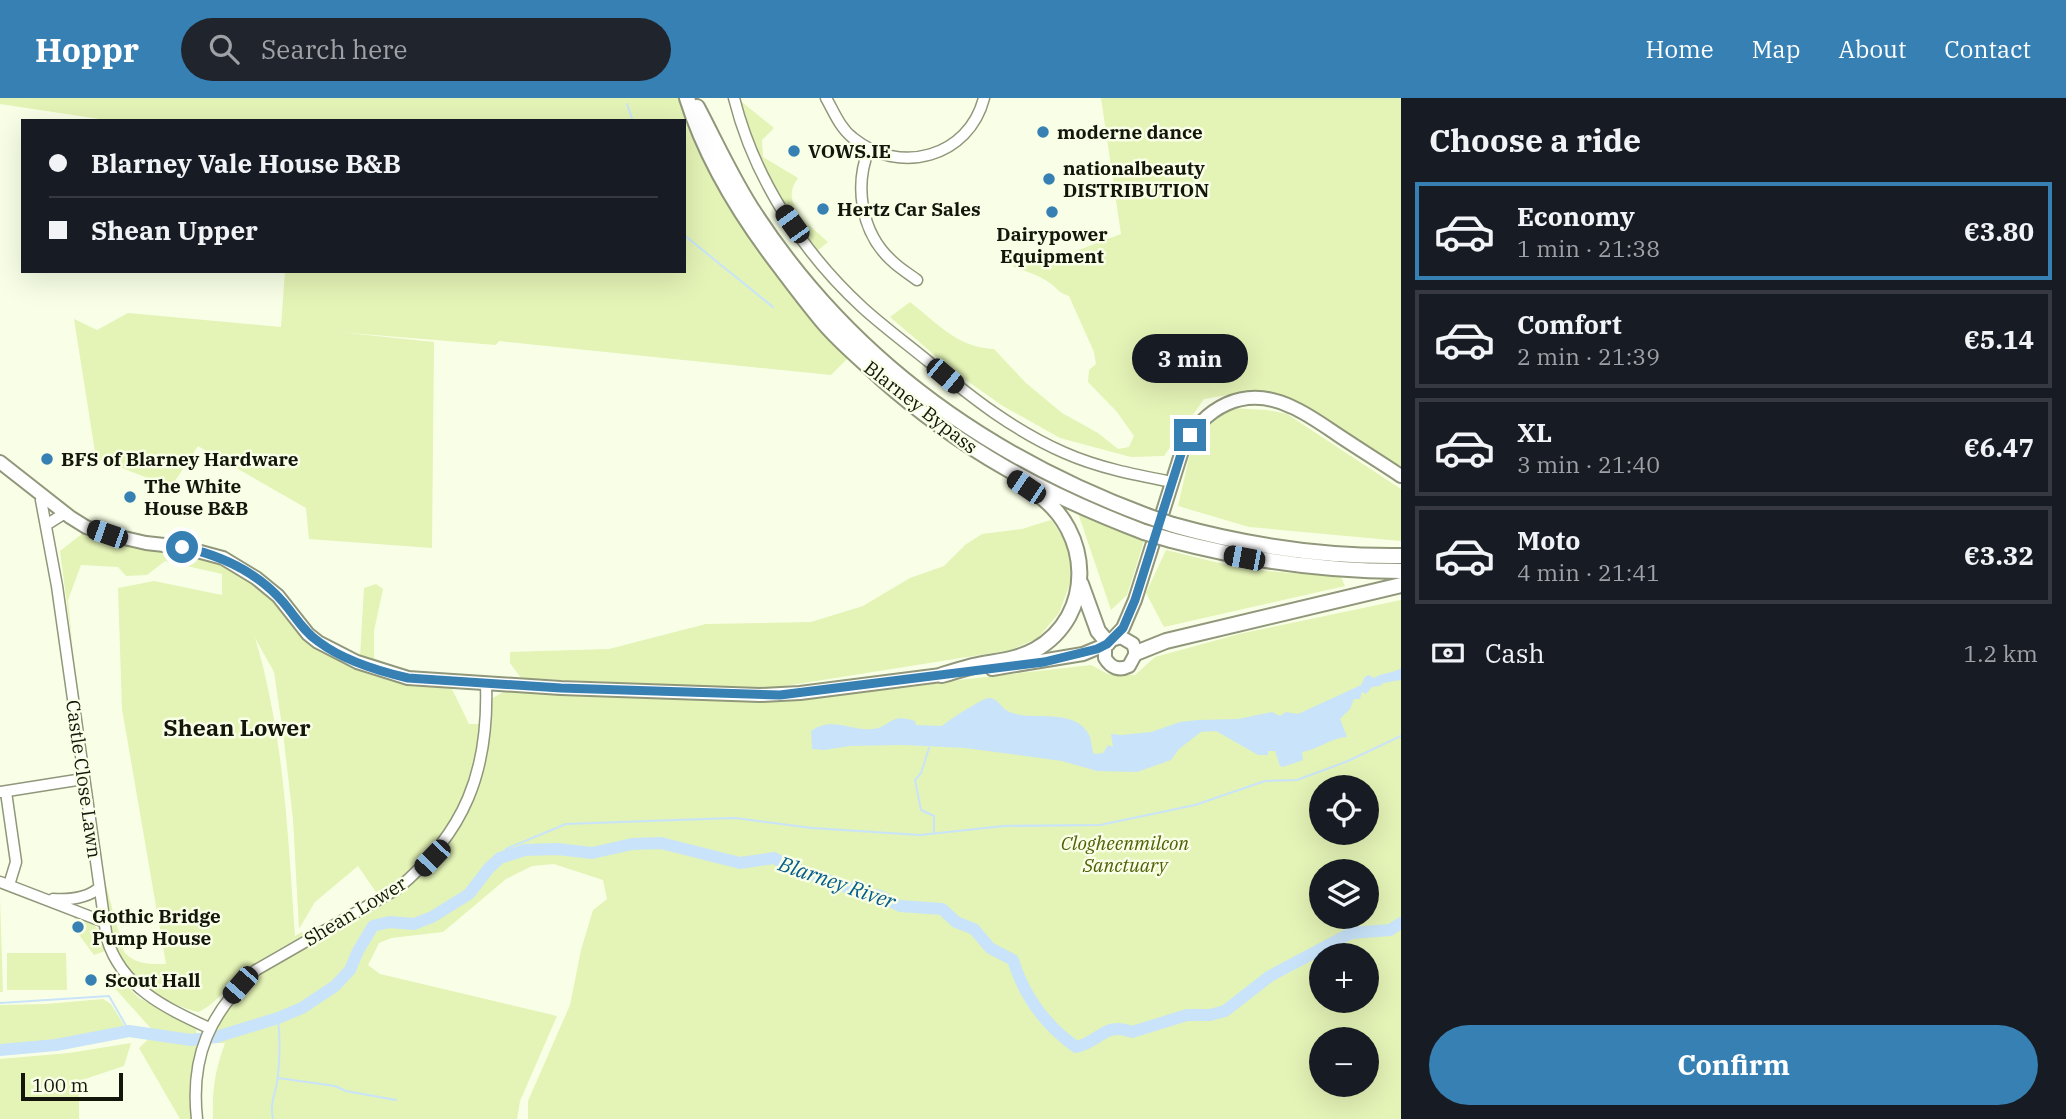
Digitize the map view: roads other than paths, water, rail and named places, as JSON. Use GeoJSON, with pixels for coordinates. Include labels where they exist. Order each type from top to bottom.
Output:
{"type":"FeatureCollection","features":[{"type":"Feature","properties":{"kind":"highway","name":"Blarney Bypass"},"geometry":{"type":"LineString","coordinates":[[687,98],[698,133],[730,195],[760,240],[817,314],[870,368],[960,440],[1045,490],[1144,532],[1268,562],[1357,571],[1401,571]]}},
{"type":"Feature","properties":{"kind":"highway","name":"Blarney Bypass"},"geometry":{"type":"LineString","coordinates":[[693,98],[741,192],[774,242],[834,316],[870,351],[958,422],[998,447],[1082,491],[1173,525],[1296,552],[1396,555]]}},
{"type":"Feature","properties":{"kind":"highway"},"geometry":{"type":"LineString","coordinates":[[960,440],[1055,508],[1078,550],[1080,581],[1098,631],[1109,642]]}},
{"type":"Feature","properties":{"kind":"highway"},"geometry":{"type":"LineString","coordinates":[[942,675],[1019,657],[1047,642],[1069,615],[1080,581]]}},
{"type":"Feature","properties":{"kind":"highway"},"geometry":{"type":"LineString","coordinates":[[1133,647],[1401,585]]}},
{"type":"Feature","properties":{"kind":"main road"},"geometry":{"type":"LineString","coordinates":[[1135,600],[1133,647],[1129,666],[1121,669],[1112,667],[1105,659],[1104,651],[1123,628],[1135,600],[1182,451],[1198,423],[1216,408],[1235,400],[1274,400],[1293,407],[1401,476]]}},
{"type":"Feature","properties":{"kind":"main road"},"geometry":{"type":"LineString","coordinates":[[0,462],[86,527],[107,534],[182,547],[223,558],[270,589],[318,642],[357,662],[408,678],[486,684],[780,695],[1044,662],[1083,654],[1121,637],[1133,647]]}},
{"type":"Feature","properties":{"kind":"main road"},"geometry":{"type":"LineString","coordinates":[[1044,662],[1105,659]]}},
{"type":"Feature","properties":{"kind":"street"},"geometry":{"type":"LineString","coordinates":[[734,98],[741,126],[756,163],[780,208],[815,256],[862,307],[981,406],[1023,433],[1067,454],[1108,469],[1172,482]]}},
{"type":"Feature","properties":{"kind":"street"},"geometry":{"type":"LineString","coordinates":[[826,98],[843,128],[869,149],[897,159],[937,153],[956,141],[972,125],[984,98]]}},
{"type":"Feature","properties":{"kind":"street"},"geometry":{"type":"LineString","coordinates":[[869,149],[861,180],[865,215],[872,233],[886,254],[917,280]]}},
{"type":"Feature","properties":{"kind":"street","name":"Castle Close Lawn"},"geometry":{"type":"LineString","coordinates":[[45,497],[41,500],[57,586],[104,922],[111,951],[130,981],[149,997],[195,1021],[208,1032]]}},
{"type":"Feature","properties":{"kind":"street"},"geometry":{"type":"LineString","coordinates":[[46,525],[65,513]]}},
{"type":"Feature","properties":{"kind":"street","name":"Shean Lower"},"geometry":{"type":"LineString","coordinates":[[197,1119],[194,1097],[201,1050],[216,1016],[240,985],[256,970],[397,889],[432,858],[457,824],[472,792],[484,744],[486,684]]}},
{"type":"Feature","properties":{"kind":"street"},"geometry":{"type":"LineString","coordinates":[[83,779],[3,792],[16,862],[4,884],[104,922]]}},
{"type":"Feature","properties":{"kind":"street"},"geometry":{"type":"LineString","coordinates":[[41,898],[80,898],[99,888]]}},
{"type":"Feature","properties":{"kind":"street"},"geometry":{"type":"LineString","coordinates":[[195,1021],[211,1020],[216,1016]]}},
{"type":"Feature","properties":{"kind":"water"},"geometry":{"type":"Polygon","coordinates":[[[1401,668],[1401,680],[1372,687],[1366,694],[1362,692],[1360,699],[1354,699],[1350,709],[1340,719],[1347,737],[1302,752],[1303,760],[1283,767],[1280,766],[1275,751],[1268,751],[1268,755],[1258,755],[1216,731],[1201,732],[1179,749],[1171,760],[1137,772],[1097,771],[1062,761],[965,748],[903,745],[812,749],[811,731],[826,725],[872,729],[900,718],[915,721],[916,725],[942,726],[979,702],[991,698],[1013,713],[1075,721],[1088,733],[1094,754],[1103,753],[1108,745],[1113,747],[1111,734],[1151,732],[1180,722],[1197,720],[1238,719],[1272,712],[1280,716],[1286,712],[1298,714],[1361,685],[1369,675],[1374,678],[1401,668]]]}},
{"type":"Feature","properties":{"kind":"waterway"},"geometry":{"type":"LineString","coordinates":[[627,104],[632,119]]}},
{"type":"Feature","properties":{"kind":"waterway"},"geometry":{"type":"LineString","coordinates":[[686,237],[773,307]]}},
{"type":"Feature","properties":{"kind":"waterway"},"geometry":{"type":"LineString","coordinates":[[500,858],[506,849],[566,824],[735,818],[812,828],[920,835],[1004,826],[1100,825],[1195,805],[1265,781],[1297,780],[1348,761],[1401,736]]}},
{"type":"Feature","properties":{"kind":"waterway"},"geometry":{"type":"LineString","coordinates":[[929,748],[921,773],[915,780],[921,810],[934,816],[934,832]]}},
{"type":"Feature","properties":{"kind":"waterway","name":"Blarney River"},"geometry":{"type":"LineString","coordinates":[[0,1050],[56,1045],[129,1031],[191,1040],[216,1037],[278,1018],[302,1008],[335,986],[350,970],[373,926],[389,922],[414,924],[432,917],[469,894],[500,858],[525,850],[557,849],[592,853],[632,844],[661,843],[740,863],[774,858],[793,868],[880,896],[900,906],[942,909],[956,922],[974,929],[990,948],[1013,960],[1023,986],[1037,1009],[1076,1047],[1115,1029],[1132,1032],[1187,1015],[1210,1015],[1225,1011],[1270,976],[1351,933],[1390,930],[1401,923]]}},
{"type":"Feature","properties":{"kind":"waterway"},"geometry":{"type":"LineString","coordinates":[[0,1003],[109,996],[129,1031]]}},
{"type":"Feature","properties":{"kind":"waterway"},"geometry":{"type":"LineString","coordinates":[[273,1119],[272,1108],[279,1061],[278,1018]]}},
{"type":"Feature","properties":{"kind":"waterway"},"geometry":{"type":"LineString","coordinates":[[278,1078],[335,1086],[346,1091],[396,1100]]}},
{"type":"Feature","properties":{"kind":"place","name":"moderne dance"},"geometry":{"type":"Point","coordinates":[1043,132]}},
{"type":"Feature","properties":{"kind":"place","name":"VOWS.IE"},"geometry":{"type":"Point","coordinates":[794,151]}},
{"type":"Feature","properties":{"kind":"place","name":"nationalbeauty DISTRIBUTION"},"geometry":{"type":"Point","coordinates":[1049,179]}},
{"type":"Feature","properties":{"kind":"place","name":"Hertz Car Sales"},"geometry":{"type":"Point","coordinates":[823,209]}},
{"type":"Feature","properties":{"kind":"place","name":"Dairypower Equipment"},"geometry":{"type":"Point","coordinates":[1052,212]}},
{"type":"Feature","properties":{"kind":"place","name":"BFS of Blarney Hardware"},"geometry":{"type":"Point","coordinates":[47,459]}},
{"type":"Feature","properties":{"kind":"place","name":"The White House B&B"},"geometry":{"type":"Point","coordinates":[130,497]}},
{"type":"Feature","properties":{"kind":"place","name":"Gothic Bridge Pump House"},"geometry":{"type":"Point","coordinates":[78,927]}},
{"type":"Feature","properties":{"kind":"place","name":"Scout Hall"},"geometry":{"type":"Point","coordinates":[91,980]}},
{"type":"Feature","properties":{"kind":"district","name":"Shean Lower"},"geometry":{"type":"Point","coordinates":[237,728]}},
{"type":"Feature","properties":{"kind":"park label","name":"Clogheenmilcon Sanctuary"},"geometry":{"type":"Point","coordinates":[1125,854]}}]}
